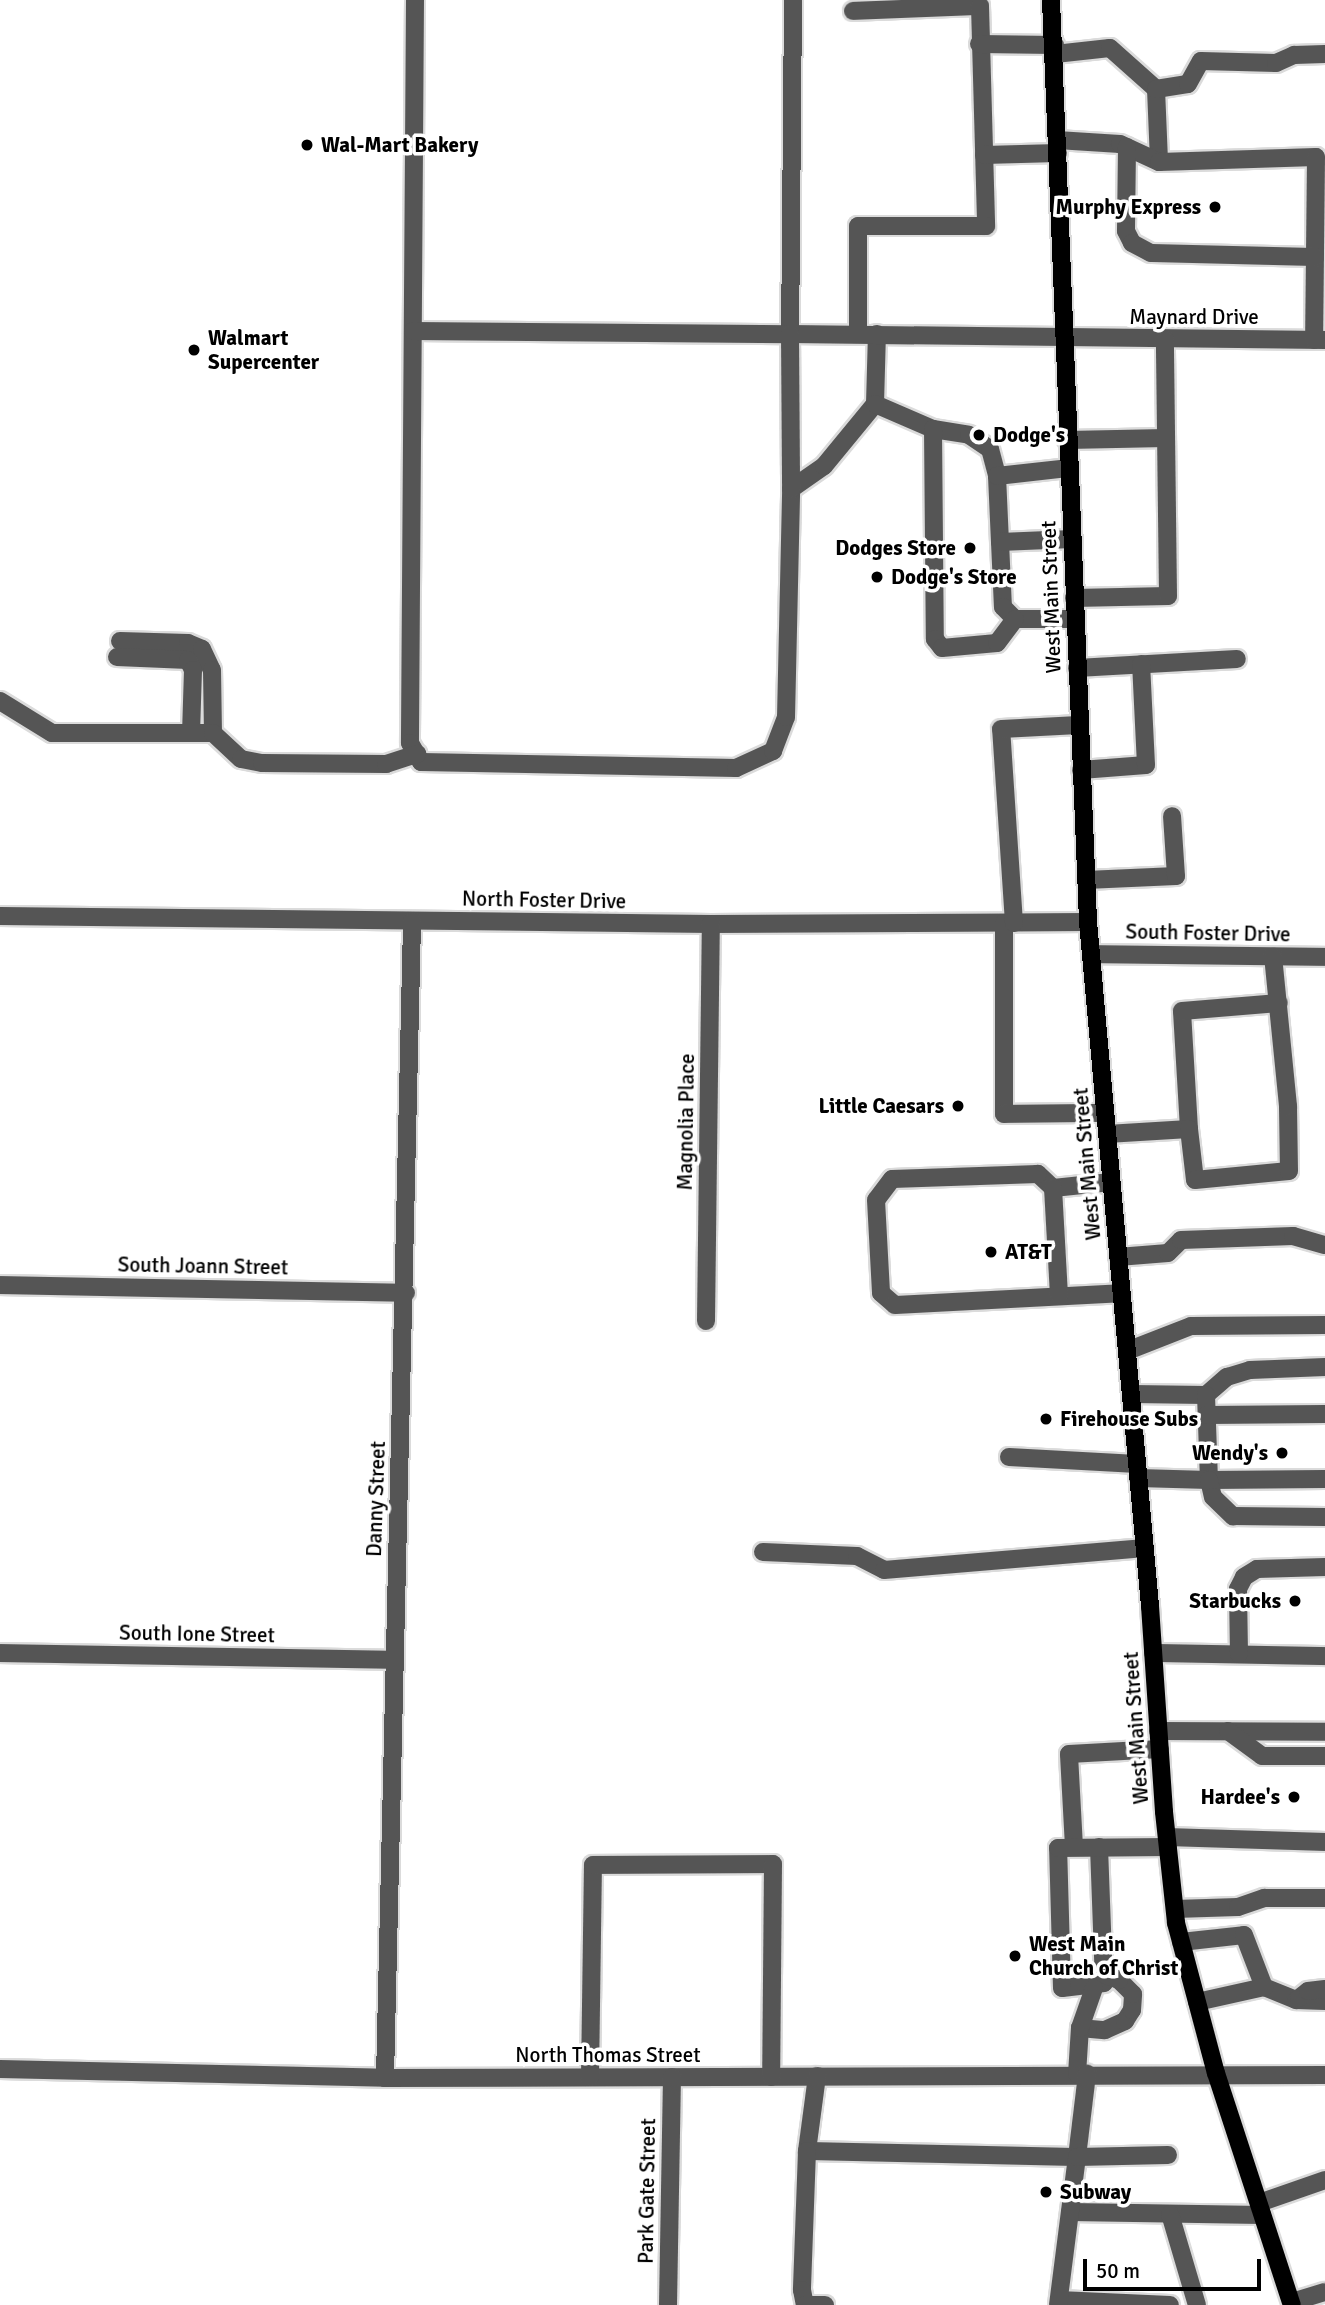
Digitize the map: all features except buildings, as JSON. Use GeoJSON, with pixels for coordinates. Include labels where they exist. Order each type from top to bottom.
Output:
{"type":"FeatureCollection","features":[{"type":"Feature","properties":{"kind":"main road","name":"West Main Street"},"geometry":{"type":"LineString","coordinates":[[1051,0],[1088,922],[1132,1394],[1175,1909],[1181,1942],[1216,2073],[1292,2304]]}},
{"type":"Feature","properties":{"kind":"street"},"geometry":{"type":"LineString","coordinates":[[415,0],[410,743],[422,762],[736,768],[773,751],[786,717],[791,489],[793,0]]}},
{"type":"Feature","properties":{"kind":"street"},"geometry":{"type":"LineString","coordinates":[[852,11],[980,6],[986,226],[858,226],[858,334]]}},
{"type":"Feature","properties":{"kind":"street"},"geometry":{"type":"LineString","coordinates":[[979,44],[1055,49],[1110,48],[1156,89],[1159,162]]}},
{"type":"Feature","properties":{"kind":"street"},"geometry":{"type":"LineString","coordinates":[[1156,89],[1188,84],[1201,61],[1276,63],[1294,55],[1325,54]]}},
{"type":"Feature","properties":{"kind":"street"},"geometry":{"type":"LineString","coordinates":[[984,155],[1058,147],[1127,148],[1159,162],[1316,157],[1315,257],[1319,340]]}},
{"type":"Feature","properties":{"kind":"street"},"geometry":{"type":"LineString","coordinates":[[1127,148],[1126,231],[1132,243],[1151,253],[1315,257]]}},
{"type":"Feature","properties":{"kind":"street","name":"Maynard Drive"},"geometry":{"type":"LineString","coordinates":[[413,331],[877,334],[1064,340],[1319,340]]}},
{"type":"Feature","properties":{"kind":"street"},"geometry":{"type":"LineString","coordinates":[[791,489],[824,466],[875,404],[877,334]]}},
{"type":"Feature","properties":{"kind":"street"},"geometry":{"type":"LineString","coordinates":[[1074,598],[1168,596],[1165,340]]}},
{"type":"Feature","properties":{"kind":"street"},"geometry":{"type":"LineString","coordinates":[[875,404],[933,429],[969,435],[990,449],[997,475],[1003,607],[1015,619],[1075,619]]}},
{"type":"Feature","properties":{"kind":"street"},"geometry":{"type":"LineString","coordinates":[[933,429],[935,639],[942,648],[997,643],[1015,619]]}},
{"type":"Feature","properties":{"kind":"street"},"geometry":{"type":"LineString","coordinates":[[1067,440],[1166,438]]}},
{"type":"Feature","properties":{"kind":"street"},"geometry":{"type":"LineString","coordinates":[[997,475],[1068,468]]}},
{"type":"Feature","properties":{"kind":"street"},"geometry":{"type":"LineString","coordinates":[[1000,542],[1072,539]]}},
{"type":"Feature","properties":{"kind":"street"},"geometry":{"type":"LineString","coordinates":[[191,733],[193,670],[188,660],[119,649],[188,643],[202,649],[212,670],[213,733]]}},
{"type":"Feature","properties":{"kind":"street"},"geometry":{"type":"LineString","coordinates":[[1077,668],[1237,659]]}},
{"type":"Feature","properties":{"kind":"street"},"geometry":{"type":"LineString","coordinates":[[1081,770],[1146,765],[1141,664]]}},
{"type":"Feature","properties":{"kind":"street"},"geometry":{"type":"LineString","coordinates":[[0,701],[52,733],[213,733],[241,759],[262,763],[386,764],[417,754]]}},
{"type":"Feature","properties":{"kind":"street"},"geometry":{"type":"LineString","coordinates":[[1079,725],[1001,729],[1009,923],[1004,1114],[1105,1113]]}},
{"type":"Feature","properties":{"kind":"street"},"geometry":{"type":"LineString","coordinates":[[1086,880],[1177,876],[1172,816]]}},
{"type":"Feature","properties":{"kind":"street","name":"North Foster Drive"},"geometry":{"type":"LineString","coordinates":[[0,916],[711,924],[1088,922]]}},
{"type":"Feature","properties":{"kind":"street","name":"Danny Street"},"geometry":{"type":"LineString","coordinates":[[385,2078],[394,1660],[406,1293],[412,921]]}},
{"type":"Feature","properties":{"kind":"street","name":"Magnolia Place"},"geometry":{"type":"LineString","coordinates":[[706,1321],[711,924]]}},
{"type":"Feature","properties":{"kind":"street","name":"South Foster Drive"},"geometry":{"type":"LineString","coordinates":[[1091,954],[1325,957]]}},
{"type":"Feature","properties":{"kind":"street"},"geometry":{"type":"LineString","coordinates":[[1273,957],[1279,1003],[1289,1171],[1195,1180],[1182,1011],[1279,1003]]}},
{"type":"Feature","properties":{"kind":"street"},"geometry":{"type":"LineString","coordinates":[[1107,1134],[1189,1129]]}},
{"type":"Feature","properties":{"kind":"street"},"geometry":{"type":"LineString","coordinates":[[1059,1296],[1053,1188],[1038,1174],[892,1179],[876,1200],[881,1293],[895,1305],[1121,1293]]}},
{"type":"Feature","properties":{"kind":"street"},"geometry":{"type":"LineString","coordinates":[[1053,1188],[1111,1182]]}},
{"type":"Feature","properties":{"kind":"street"},"geometry":{"type":"LineString","coordinates":[[1118,1257],[1168,1253],[1181,1240],[1293,1236],[1325,1245]]}},
{"type":"Feature","properties":{"kind":"street","name":"South Joann Street"},"geometry":{"type":"LineString","coordinates":[[0,1285],[406,1293]]}},
{"type":"Feature","properties":{"kind":"street"},"geometry":{"type":"LineString","coordinates":[[1127,1351],[1191,1326],[1325,1325]]}},
{"type":"Feature","properties":{"kind":"street"},"geometry":{"type":"LineString","coordinates":[[1132,1394],[1206,1395],[1227,1377],[1250,1370],[1325,1367]]}},
{"type":"Feature","properties":{"kind":"street"},"geometry":{"type":"LineString","coordinates":[[1206,1395],[1209,1480],[1213,1497],[1234,1516],[1325,1517]]}},
{"type":"Feature","properties":{"kind":"street"},"geometry":{"type":"LineString","coordinates":[[1207,1415],[1325,1414]]}},
{"type":"Feature","properties":{"kind":"street"},"geometry":{"type":"LineString","coordinates":[[1009,1457],[1209,1480],[1325,1479]]}},
{"type":"Feature","properties":{"kind":"street"},"geometry":{"type":"LineString","coordinates":[[762,1552],[857,1556],[884,1570],[1145,1548]]}},
{"type":"Feature","properties":{"kind":"street"},"geometry":{"type":"LineString","coordinates":[[1239,1654],[1238,1590],[1244,1577],[1257,1569],[1325,1567]]}},
{"type":"Feature","properties":{"kind":"street","name":"South Ione Street"},"geometry":{"type":"LineString","coordinates":[[0,1653],[394,1660]]}},
{"type":"Feature","properties":{"kind":"street"},"geometry":{"type":"LineString","coordinates":[[1153,1653],[1325,1656]]}},
{"type":"Feature","properties":{"kind":"street"},"geometry":{"type":"LineString","coordinates":[[1227,1731],[1262,1756],[1325,1756]]}},
{"type":"Feature","properties":{"kind":"street"},"geometry":{"type":"LineString","coordinates":[[1080,2028],[1105,2030],[1125,2021],[1132,2010],[1132,1994],[1119,1980],[1062,1988],[1069,1754],[1227,1731],[1325,1732]]}},
{"type":"Feature","properties":{"kind":"street"},"geometry":{"type":"LineString","coordinates":[[1289,1841],[1308,1830],[1325,1830]]}},
{"type":"Feature","properties":{"kind":"street"},"geometry":{"type":"LineString","coordinates":[[1066,1847],[1168,1842],[1325,1842]]}},
{"type":"Feature","properties":{"kind":"street"},"geometry":{"type":"LineString","coordinates":[[1099,1847],[1099,1981],[1080,2028],[1082,2074],[1077,2157],[1058,2302],[1170,2305]]}},
{"type":"Feature","properties":{"kind":"street"},"geometry":{"type":"LineString","coordinates":[[590,2077],[593,1865],[773,1864],[771,2077]]}},
{"type":"Feature","properties":{"kind":"street"},"geometry":{"type":"LineString","coordinates":[[1264,1898],[1280,1908],[1325,1910]]}},
{"type":"Feature","properties":{"kind":"street"},"geometry":{"type":"LineString","coordinates":[[1175,1909],[1238,1907],[1264,1898],[1325,1898]]}},
{"type":"Feature","properties":{"kind":"street"},"geometry":{"type":"LineString","coordinates":[[1181,1942],[1244,1935],[1264,1987]]}},
{"type":"Feature","properties":{"kind":"street"},"geometry":{"type":"LineString","coordinates":[[1197,2002],[1264,1987],[1296,2000],[1325,2001]]}},
{"type":"Feature","properties":{"kind":"street"},"geometry":{"type":"LineString","coordinates":[[1296,2000],[1308,1991],[1325,1989]]}},
{"type":"Feature","properties":{"kind":"street","name":"North Thomas Street"},"geometry":{"type":"LineString","coordinates":[[0,2069],[385,2078],[1216,2073],[1325,2075]]}},
{"type":"Feature","properties":{"kind":"street"},"geometry":{"type":"LineString","coordinates":[[817,2076],[807,2151],[802,2290],[805,2305],[825,2305]]}},
{"type":"Feature","properties":{"kind":"street","name":"Park Gate Street"},"geometry":{"type":"LineString","coordinates":[[668,2305],[672,2077]]}},
{"type":"Feature","properties":{"kind":"street"},"geometry":{"type":"LineString","coordinates":[[807,2151],[1077,2157],[1168,2155]]}},
{"type":"Feature","properties":{"kind":"street"},"geometry":{"type":"LineString","coordinates":[[1070,2212],[1170,2214],[1260,2209],[1325,2180]]}},
{"type":"Feature","properties":{"kind":"street"},"geometry":{"type":"LineString","coordinates":[[1170,2214],[1197,2305]]}},
{"type":"Feature","properties":{"kind":"street"},"geometry":{"type":"LineString","coordinates":[[1292,2304],[1325,2292]]}},
{"type":"Feature","properties":{"kind":"place","name":"Wal-Mart Bakery"},"geometry":{"type":"Point","coordinates":[307,145]}},
{"type":"Feature","properties":{"kind":"place","name":"Murphy Express"},"geometry":{"type":"Point","coordinates":[1215,207]}},
{"type":"Feature","properties":{"kind":"place","name":"Walmart Supercenter"},"geometry":{"type":"Point","coordinates":[194,350]}},
{"type":"Feature","properties":{"kind":"place","name":"Dodge's"},"geometry":{"type":"Point","coordinates":[979,435]}},
{"type":"Feature","properties":{"kind":"place","name":"Dodges Store"},"geometry":{"type":"Point","coordinates":[970,548]}},
{"type":"Feature","properties":{"kind":"place","name":"Dodge's Store"},"geometry":{"type":"Point","coordinates":[877,577]}},
{"type":"Feature","properties":{"kind":"place","name":"Little Caesars"},"geometry":{"type":"Point","coordinates":[958,1106]}},
{"type":"Feature","properties":{"kind":"place","name":"AT&T"},"geometry":{"type":"Point","coordinates":[991,1252]}},
{"type":"Feature","properties":{"kind":"place","name":"Firehouse Subs"},"geometry":{"type":"Point","coordinates":[1046,1419]}},
{"type":"Feature","properties":{"kind":"place","name":"Wendy's"},"geometry":{"type":"Point","coordinates":[1282,1453]}},
{"type":"Feature","properties":{"kind":"place","name":"Starbucks"},"geometry":{"type":"Point","coordinates":[1295,1601]}},
{"type":"Feature","properties":{"kind":"place","name":"Hardee's"},"geometry":{"type":"Point","coordinates":[1294,1797]}},
{"type":"Feature","properties":{"kind":"place","name":"West Main Church of Christ"},"geometry":{"type":"Point","coordinates":[1015,1956]}},
{"type":"Feature","properties":{"kind":"place","name":"Subway"},"geometry":{"type":"Point","coordinates":[1046,2192]}}]}
